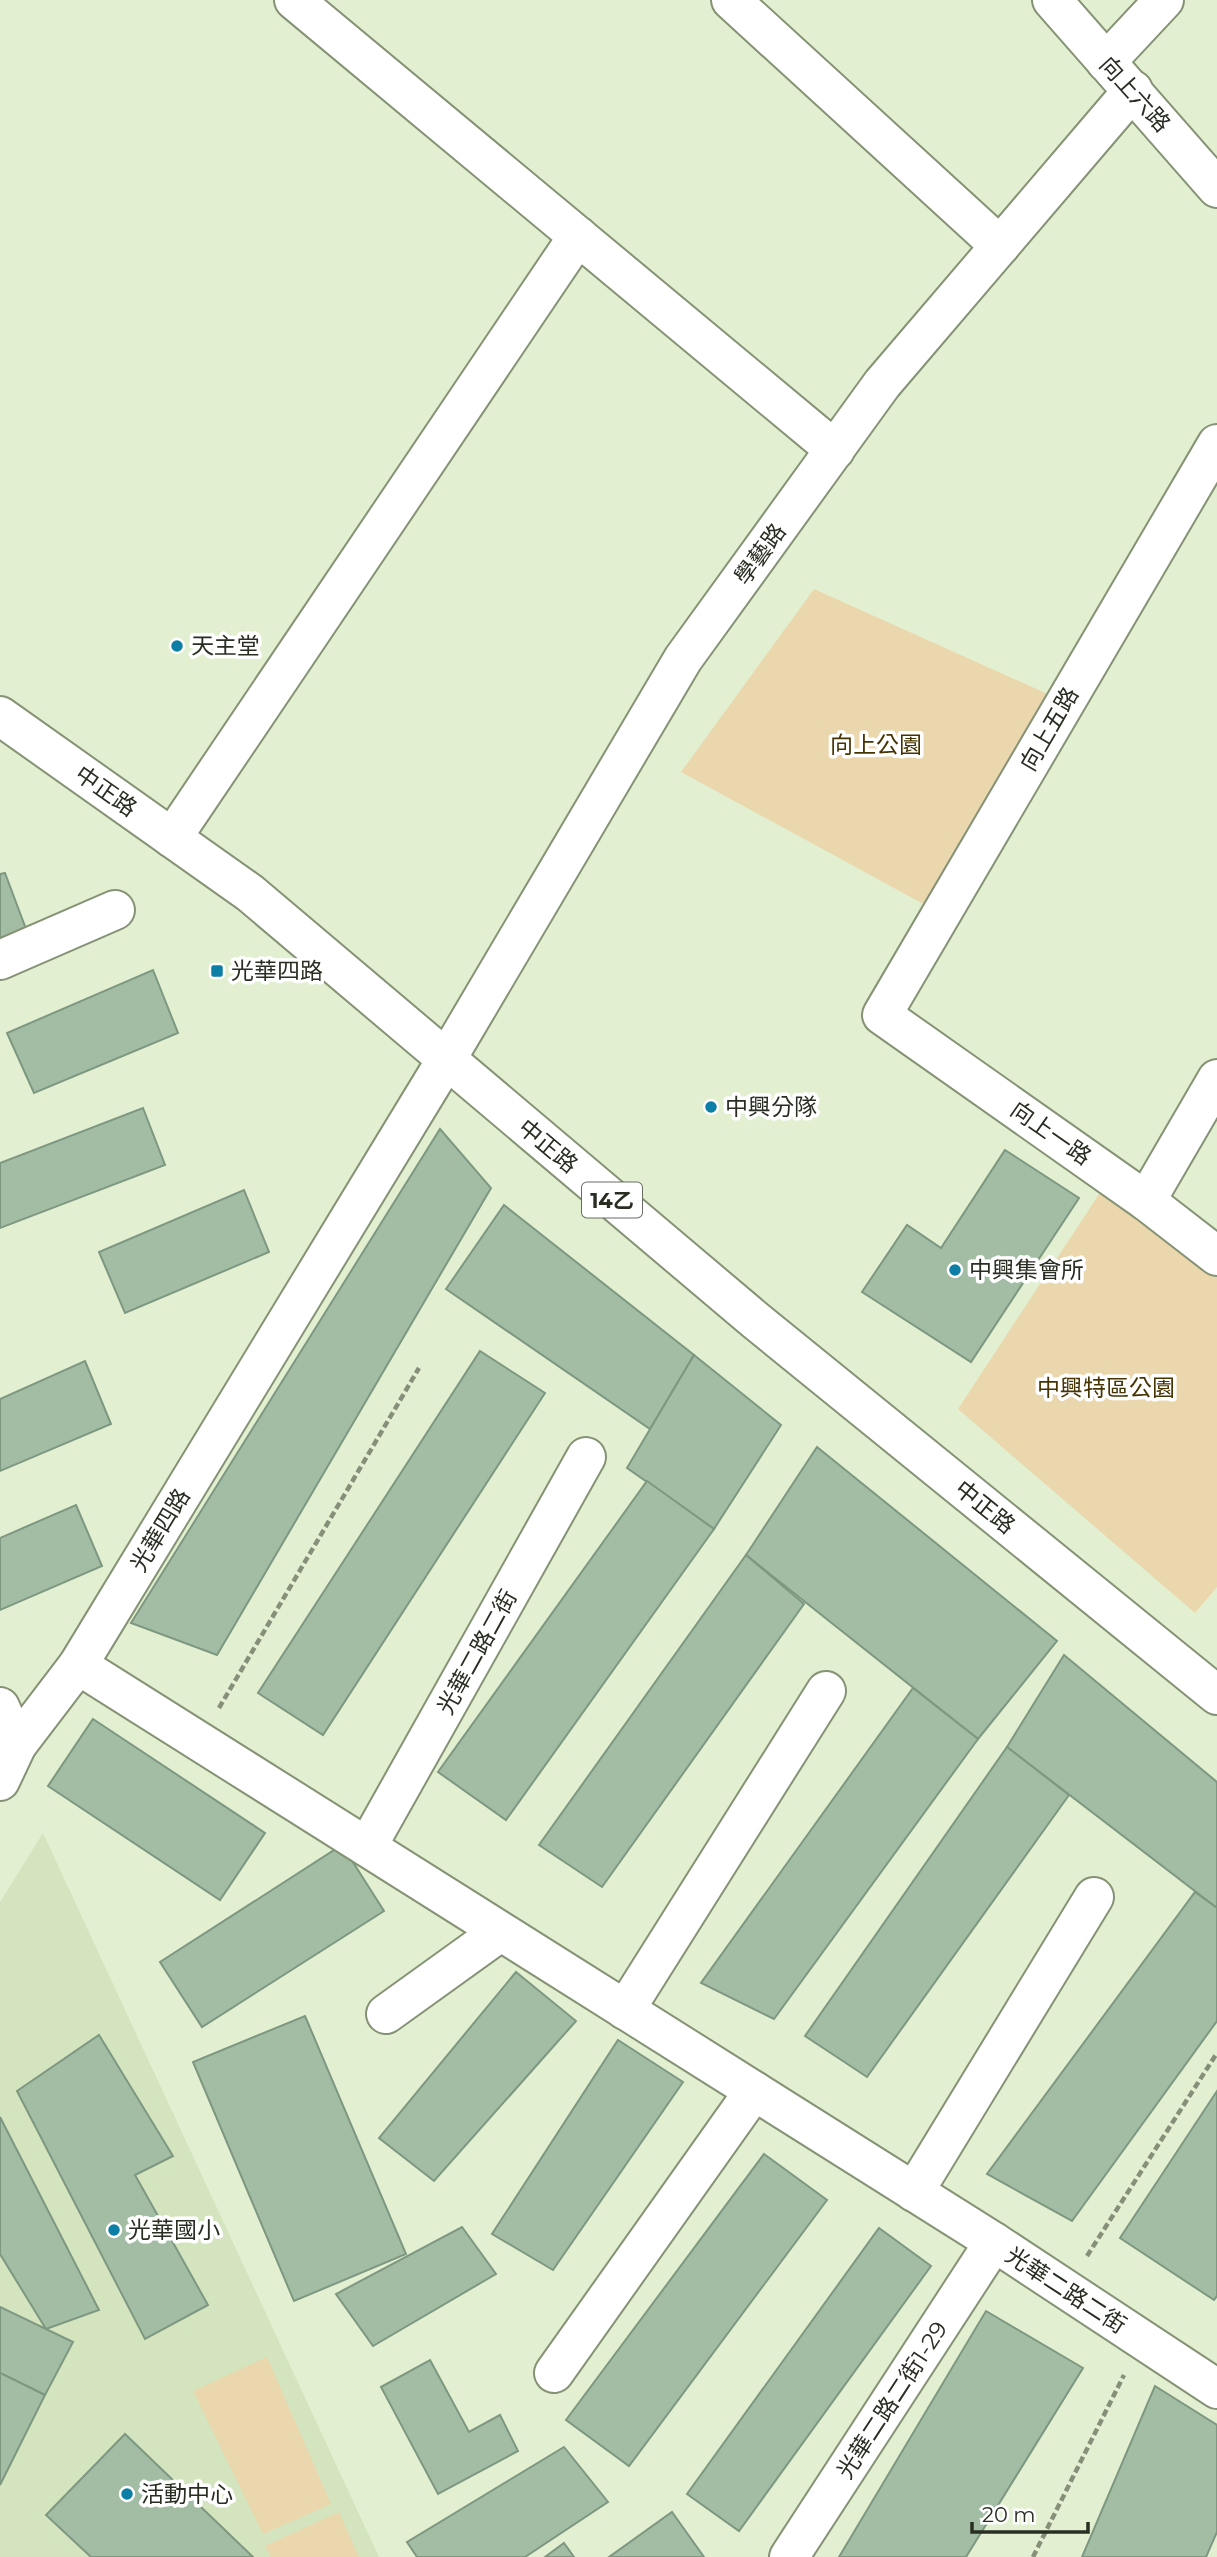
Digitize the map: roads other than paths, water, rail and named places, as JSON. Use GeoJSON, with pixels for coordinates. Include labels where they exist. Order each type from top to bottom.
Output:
{"type":"FeatureCollection","features":[{"type":"Feature","properties":{"kind":"street"},"geometry":{"type":"LineString","coordinates":[[294,0],[835,450]]}},
{"type":"Feature","properties":{"kind":"street"},"geometry":{"type":"LineString","coordinates":[[731,0],[1000,246]]}},
{"type":"Feature","properties":{"kind":"street","name":"向上六路"},"geometry":{"type":"LineString","coordinates":[[1052,0],[1217,188]]}},
{"type":"Feature","properties":{"kind":"street"},"geometry":{"type":"LineString","coordinates":[[1107,62],[1164,0]]}},
{"type":"Feature","properties":{"kind":"street","name":"學藝路"},"geometry":{"type":"LineString","coordinates":[[446,1060],[683,659],[882,384],[1133,90]]}},
{"type":"Feature","properties":{"kind":"street"},"geometry":{"type":"LineString","coordinates":[[172,838],[578,236]]}},
{"type":"Feature","properties":{"kind":"street","name":"向上五路"},"geometry":{"type":"LineString","coordinates":[[882,1014],[1217,444]]}},
{"type":"Feature","properties":{"kind":"street","name":"中正路"},"geometry":{"type":"LineString","coordinates":[[0,716],[250,893],[755,1320],[1217,1695]]}},
{"type":"Feature","properties":{"kind":"street"},"geometry":{"type":"LineString","coordinates":[[0,960],[115,910]]}},
{"type":"Feature","properties":{"kind":"street","name":"向上一路"},"geometry":{"type":"LineString","coordinates":[[882,1014],[1146,1200],[1217,1256]]}},
{"type":"Feature","properties":{"kind":"street","name":"光華四路"},"geometry":{"type":"LineString","coordinates":[[0,1781],[17,1745],[78,1665],[446,1060]]}},
{"type":"Feature","properties":{"kind":"street"},"geometry":{"type":"LineString","coordinates":[[1146,1200],[1217,1079]]}},
{"type":"Feature","properties":{"kind":"street","name":"光華二路二街"},"geometry":{"type":"LineString","coordinates":[[367,1847],[586,1457]]}},
{"type":"Feature","properties":{"kind":"street","name":"光華二路二街"},"geometry":{"type":"LineString","coordinates":[[78,1665],[994,2242],[1217,2389]]}},
{"type":"Feature","properties":{"kind":"street"},"geometry":{"type":"LineString","coordinates":[[625,2010],[826,1691]]}},
{"type":"Feature","properties":{"kind":"street"},"geometry":{"type":"LineString","coordinates":[[0,1707],[17,1745]]}},
{"type":"Feature","properties":{"kind":"street"},"geometry":{"type":"LineString","coordinates":[[914,2192],[1094,1897]]}},
{"type":"Feature","properties":{"kind":"street"},"geometry":{"type":"LineString","coordinates":[[386,2014],[500,1932]]}},
{"type":"Feature","properties":{"kind":"street"},"geometry":{"type":"LineString","coordinates":[[554,2373],[754,2091]]}},
{"type":"Feature","properties":{"kind":"street","name":"光華二路二街1-29"},"geometry":{"type":"LineString","coordinates":[[789,2557],[994,2242]]}},
{"type":"Feature","properties":{"kind":"place","name":"天主堂"},"geometry":{"type":"Point","coordinates":[177,646]}},
{"type":"Feature","properties":{"kind":"place","name":"光華四路"},"geometry":{"type":"Point","coordinates":[217,971]}},
{"type":"Feature","properties":{"kind":"place","name":"中興分隊"},"geometry":{"type":"Point","coordinates":[711,1107]}},
{"type":"Feature","properties":{"kind":"place","name":"中興集會所"},"geometry":{"type":"Point","coordinates":[955,1270]}},
{"type":"Feature","properties":{"kind":"place","name":"光華國小"},"geometry":{"type":"Point","coordinates":[114,2230]}},
{"type":"Feature","properties":{"kind":"place","name":"活動中心"},"geometry":{"type":"Point","coordinates":[127,2494]}},
{"type":"Feature","properties":{"kind":"park label","name":"向上公園"},"geometry":{"type":"Point","coordinates":[876,745]}},
{"type":"Feature","properties":{"kind":"park label","name":"中興特區公園"},"geometry":{"type":"Point","coordinates":[1106,1388]}}]}
